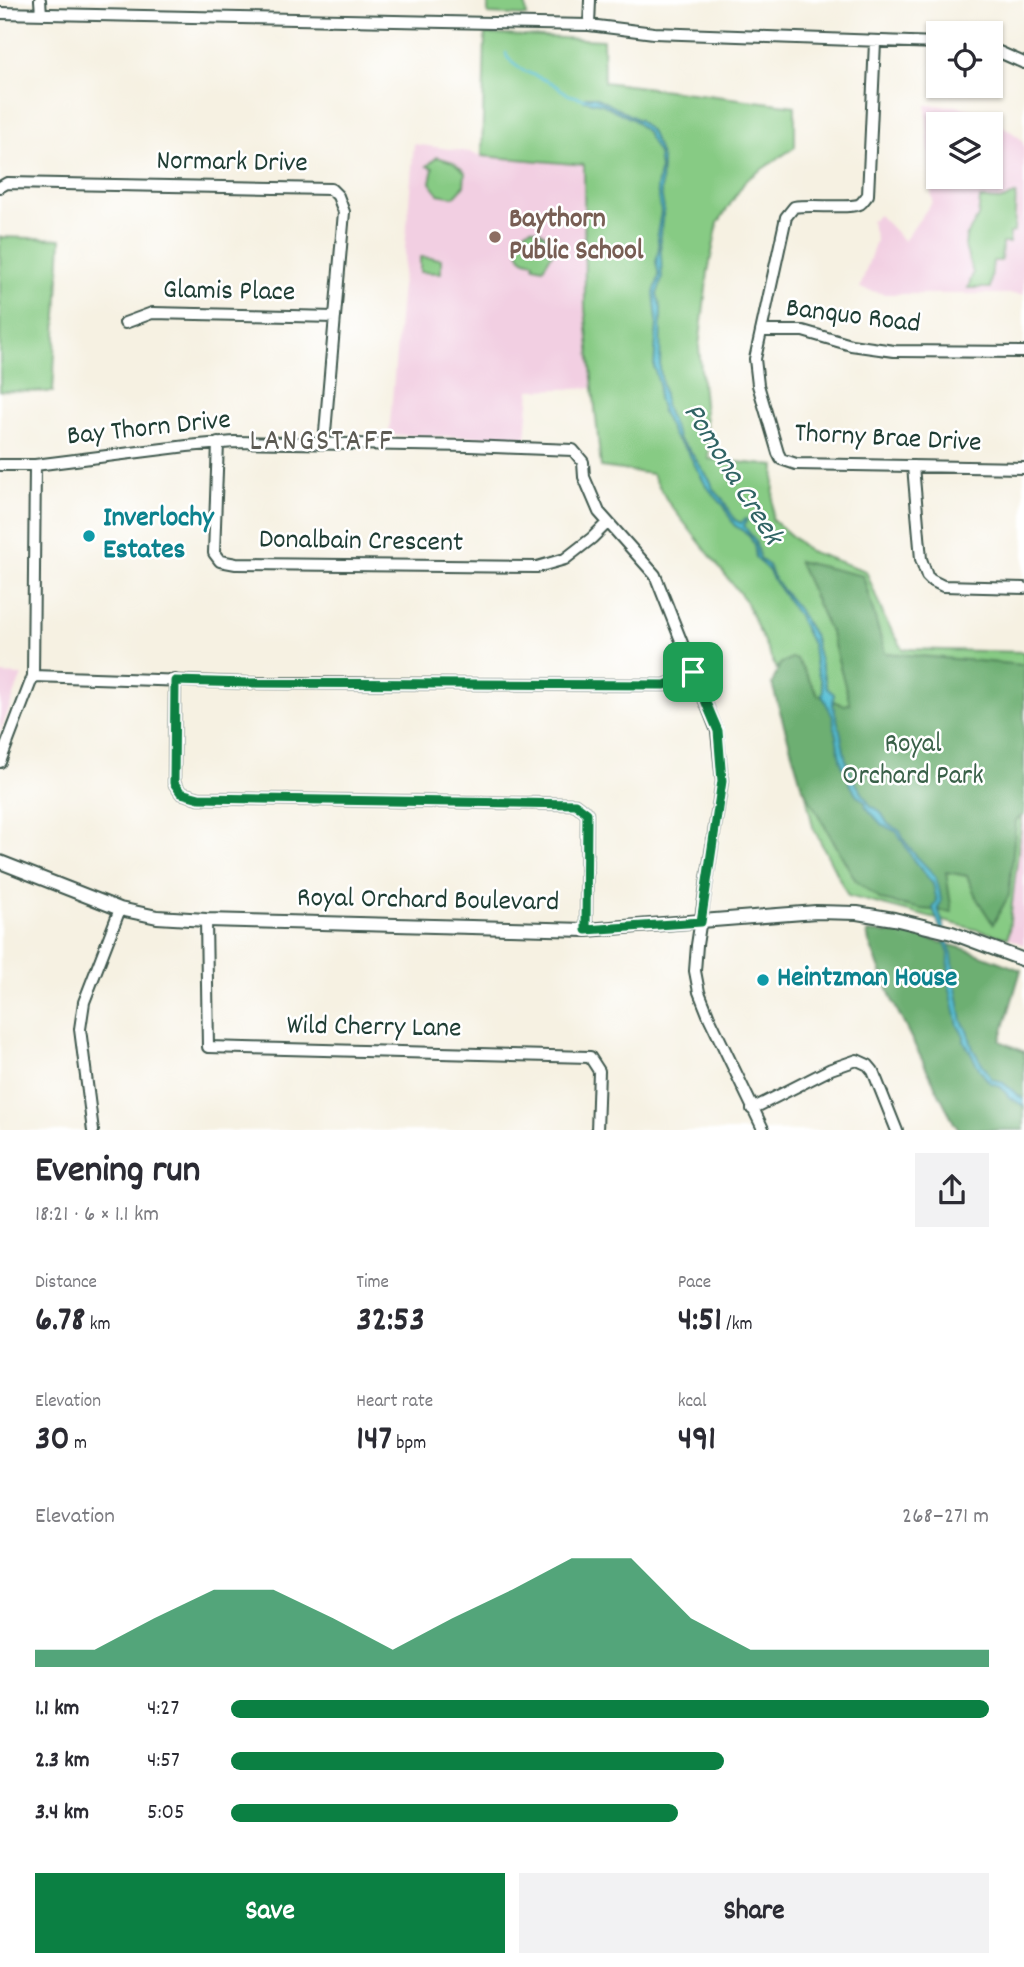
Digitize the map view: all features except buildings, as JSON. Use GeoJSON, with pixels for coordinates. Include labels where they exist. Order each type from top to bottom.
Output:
{"type":"FeatureCollection","features":[{"type":"Feature","properties":{"kind":"street"},"geometry":{"type":"LineString","coordinates":[[40,0],[41,14]]}},
{"type":"Feature","properties":{"kind":"street"},"geometry":{"type":"LineString","coordinates":[[589,25],[590,0]]}},
{"type":"Feature","properties":{"kind":"street"},"geometry":{"type":"LineString","coordinates":[[0,13],[589,25],[654,33],[926,43]]}},
{"type":"Feature","properties":{"kind":"street","name":"Thorny Brae Drive"},"geometry":{"type":"LineString","coordinates":[[875,42],[868,195],[860,204],[853,206],[802,205],[790,210],[786,217],[755,359],[758,385],[778,453],[787,463],[796,464],[1024,468]]}},
{"type":"Feature","properties":{"kind":"street"},"geometry":{"type":"LineString","coordinates":[[1003,54],[1024,63]]}},
{"type":"Feature","properties":{"kind":"street","name":"Normark Drive"},"geometry":{"type":"LineString","coordinates":[[0,187],[7,183],[331,189],[338,196],[344,212],[324,444]]}},
{"type":"Feature","properties":{"kind":"street","name":"Glamis Place"},"geometry":{"type":"LineString","coordinates":[[125,323],[152,313],[335,317]]}},
{"type":"Feature","properties":{"kind":"street","name":"Banquo Road"},"geometry":{"type":"LineString","coordinates":[[761,331],[803,331],[851,345],[883,350],[1024,352]]}},
{"type":"Feature","properties":{"kind":"street","name":"Bay Thorn Drive"},"geometry":{"type":"LineString","coordinates":[[0,465],[35,465],[218,443],[573,450],[583,462],[584,477],[599,512],[655,575],[718,731],[722,781],[695,971],[699,992],[709,1017],[764,1130]]}},
{"type":"Feature","properties":{"kind":"street","name":"Donalbain Crescent"},"geometry":{"type":"LineString","coordinates":[[218,443],[214,553],[220,561],[236,564],[537,567],[565,559],[607,523]]}},
{"type":"Feature","properties":{"kind":"street"},"geometry":{"type":"LineString","coordinates":[[0,762],[33,676],[35,465]]}},
{"type":"Feature","properties":{"kind":"street"},"geometry":{"type":"LineString","coordinates":[[913,466],[921,559],[927,576],[943,586],[1024,588]]}},
{"type":"Feature","properties":{"kind":"street"},"geometry":{"type":"LineString","coordinates":[[33,676],[247,683],[665,685],[693,672]]}},
{"type":"Feature","properties":{"kind":"street"},"geometry":{"type":"LineString","coordinates":[[175,681],[174,783],[181,793],[199,798],[575,804],[587,813],[586,930]]}},
{"type":"Feature","properties":{"kind":"street","name":"Royal Orchard Boulevard"},"geometry":{"type":"LineString","coordinates":[[0,862],[120,909],[157,917],[586,930],[816,912],[857,913],[952,933],[1024,960]]}},
{"type":"Feature","properties":{"kind":"street"},"geometry":{"type":"LineString","coordinates":[[93,1130],[80,1028],[84,1002],[120,909]]}},
{"type":"Feature","properties":{"kind":"street","name":"Wild Cherry Lane"},"geometry":{"type":"LineString","coordinates":[[206,920],[208,1047],[590,1057],[599,1071],[597,1130]]}},
{"type":"Feature","properties":{"kind":"street"},"geometry":{"type":"LineString","coordinates":[[752,1109],[831,1069],[857,1060],[868,1065],[873,1071],[897,1130]]}},
{"type":"Feature","properties":{"kind":"shaded area"},"geometry":{"type":"Polygon","coordinates":[[[926,105],[956,106],[982,112],[926,112],[926,105]]]}},
{"type":"Feature","properties":{"kind":"shaded area"},"geometry":{"type":"Polygon","coordinates":[[[1003,126],[1021,139],[1024,146],[1024,294],[884,294],[860,288],[876,240],[871,221],[879,215],[904,241],[932,202],[931,189],[1003,189],[1003,126]]]}},
{"type":"Feature","properties":{"kind":"shaded area","name":"Baythorn Public School"},"geometry":{"type":"Polygon","coordinates":[[[414,144],[483,156],[584,165],[585,309],[593,388],[530,390],[526,438],[389,435],[414,144]]]}},
{"type":"Feature","properties":{"kind":"shaded area"},"geometry":{"type":"Polygon","coordinates":[[[0,674],[22,675],[0,732],[0,674]]]}},
{"type":"Feature","properties":{"kind":"shaded area"},"geometry":{"type":"Polygon","coordinates":[[[1024,801],[1024,945],[1008,938],[1024,801]]]}},
{"type":"Feature","properties":{"kind":"green space"},"geometry":{"type":"Polygon","coordinates":[[[488,0],[525,0],[527,16],[488,14],[488,0]]]}},
{"type":"Feature","properties":{"kind":"green space","name":"Royal Orchard Park"},"geometry":{"type":"Polygon","coordinates":[[[485,34],[603,40],[604,82],[795,106],[795,147],[746,180],[718,223],[708,272],[699,347],[709,459],[775,466],[772,519],[809,551],[866,571],[885,619],[903,649],[1024,652],[1024,801],[1008,938],[848,896],[813,827],[781,679],[745,600],[668,502],[652,474],[601,467],[585,309],[584,165],[482,156],[485,34]]]}},
{"type":"Feature","properties":{"kind":"green space"},"geometry":{"type":"Polygon","coordinates":[[[437,157],[453,162],[465,172],[464,186],[454,197],[438,194],[430,182],[433,168],[427,166],[437,157]]]}},
{"type":"Feature","properties":{"kind":"green space"},"geometry":{"type":"Polygon","coordinates":[[[1016,194],[1014,232],[1010,233],[1009,243],[1002,243],[1001,261],[993,261],[990,288],[968,288],[973,273],[965,247],[966,237],[978,217],[980,199],[1003,200],[1016,194]]]}},
{"type":"Feature","properties":{"kind":"green space"},"geometry":{"type":"Polygon","coordinates":[[[531,228],[545,235],[548,250],[553,252],[543,268],[534,266],[534,262],[525,260],[519,253],[517,240],[531,228]]]}},
{"type":"Feature","properties":{"kind":"green space"},"geometry":{"type":"Polygon","coordinates":[[[0,237],[61,239],[53,392],[0,391],[0,237]]]}},
{"type":"Feature","properties":{"kind":"green space"},"geometry":{"type":"Polygon","coordinates":[[[420,257],[441,259],[441,273],[420,272],[420,257]]]}},
{"type":"Feature","properties":{"kind":"green space"},"geometry":{"type":"Polygon","coordinates":[[[798,561],[863,576],[885,653],[1024,665],[1024,815],[1016,820],[1009,895],[993,924],[977,899],[967,876],[946,872],[952,912],[921,909],[881,900],[856,881],[802,786],[772,684],[780,664],[791,658],[797,659],[818,695],[843,705],[850,704],[831,634],[798,561]]]}},
{"type":"Feature","properties":{"kind":"green space"},"geometry":{"type":"Polygon","coordinates":[[[867,932],[911,934],[965,949],[1021,970],[1000,1041],[1024,1052],[1024,1130],[959,1130],[893,1002],[867,932]]]}},
{"type":"Feature","properties":{"kind":"water"},"geometry":{"type":"Polygon","coordinates":[[[585,97],[595,97],[639,120],[650,131],[662,160],[662,279],[657,294],[661,309],[660,370],[666,409],[679,440],[688,448],[735,520],[741,523],[747,520],[744,526],[755,540],[760,559],[768,565],[776,582],[798,609],[814,637],[827,688],[834,694],[833,705],[853,779],[871,806],[880,811],[888,824],[900,831],[911,850],[937,881],[941,902],[938,908],[952,955],[962,1021],[973,1049],[992,1079],[1002,1082],[1024,1100],[1024,1106],[1009,1097],[1001,1087],[989,1082],[964,1041],[948,980],[949,954],[933,908],[937,901],[933,884],[914,861],[897,832],[882,825],[850,784],[840,759],[833,717],[822,695],[813,646],[798,616],[768,570],[756,558],[749,535],[734,525],[724,506],[706,486],[687,450],[674,437],[662,412],[654,367],[657,321],[654,293],[659,276],[656,262],[661,212],[657,188],[660,169],[658,154],[646,132],[634,120],[602,104],[584,100],[585,97]]]}},
{"type":"Feature","properties":{"kind":"waterway","name":"Pomona Creek"},"geometry":{"type":"LineString","coordinates":[[506,53],[522,70],[552,83],[569,95],[585,99]]}},
{"type":"Feature","properties":{"kind":"place","name":"Baythorn Public School"},"geometry":{"type":"Point","coordinates":[495,237]}},
{"type":"Feature","properties":{"kind":"place","name":"Inverlochy Estates"},"geometry":{"type":"Point","coordinates":[89,536]}},
{"type":"Feature","properties":{"kind":"place","name":"Heintzman House"},"geometry":{"type":"Point","coordinates":[763,980]}},
{"type":"Feature","properties":{"kind":"district","name":"LANGSTAFF"},"geometry":{"type":"Point","coordinates":[322,443]}},
{"type":"Feature","properties":{"kind":"route"},"geometry":{"type":"LineString","coordinates":[[693,672],[718,731],[722,765],[722,781],[701,922],[586,930],[587,813],[575,804],[199,798],[181,793],[174,783],[175,681],[665,685],[693,672]]}}]}
